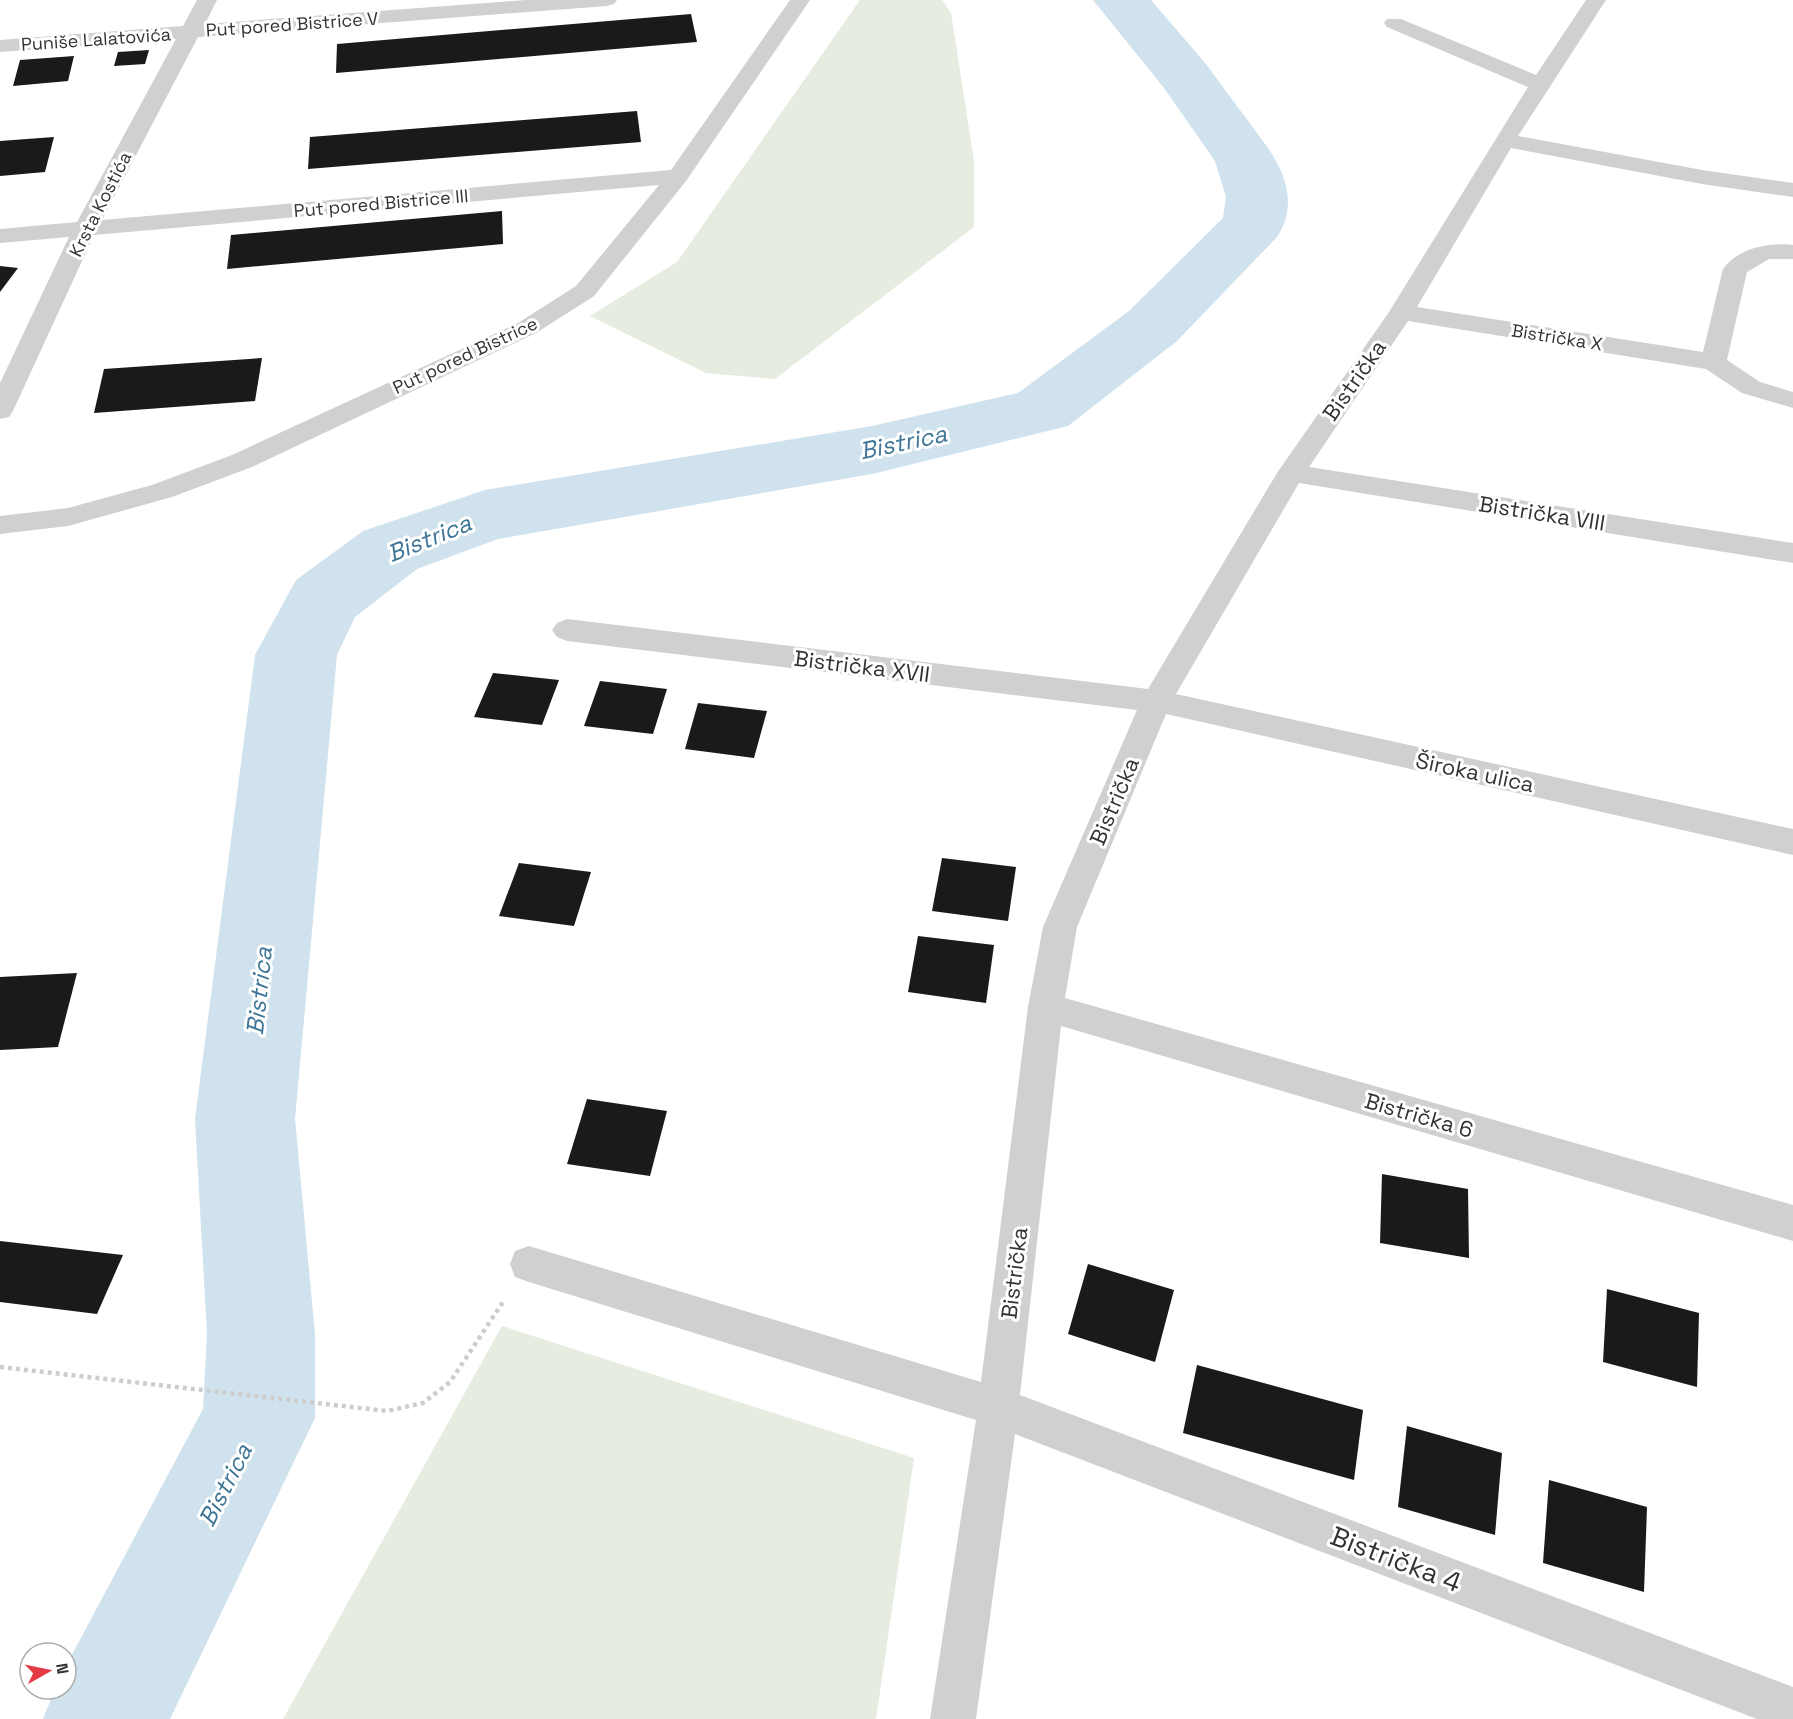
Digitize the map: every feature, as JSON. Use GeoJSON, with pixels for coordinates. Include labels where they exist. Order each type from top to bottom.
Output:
{"type":"FeatureCollection","features":[{"type":"Feature","properties":{"kind":"street","name":"Krsta Kostića"},"geometry":{"type":"LineString","coordinates":[[0,411],[85,229],[192,32],[207,0]]}},
{"type":"Feature","properties":{"kind":"street","name":"Put pored Bistrice V"},"geometry":{"type":"LineString","coordinates":[[192,32],[607,0]]}},
{"type":"Feature","properties":{"kind":"street","name":"Put pored Bistrice"},"geometry":{"type":"LineString","coordinates":[[0,525],[68,517],[162,491],[242,461],[527,328],[585,291],[678,176],[800,0]]}},
{"type":"Feature","properties":{"kind":"street","name":"Bistrička"},"geometry":{"type":"LineString","coordinates":[[953,1719],[998,1407],[1046,1007],[1060,927],[1156,701],[1290,473],[1401,312],[1504,140],[1594,0]]}},
{"type":"Feature","properties":{"kind":"street"},"geometry":{"type":"LineString","coordinates":[[1394,23],[1449,43],[1506,73],[1540,84]]}},
{"type":"Feature","properties":{"kind":"street","name":"Puniše Lalatovića"},"geometry":{"type":"LineString","coordinates":[[0,46],[192,32]]}},
{"type":"Feature","properties":{"kind":"street"},"geometry":{"type":"LineString","coordinates":[[1504,140],[1702,177],[1793,190]]}},
{"type":"Feature","properties":{"kind":"street","name":"Put pored Bistrice III"},"geometry":{"type":"LineString","coordinates":[[0,236],[678,176]]}},
{"type":"Feature","properties":{"kind":"street"},"geometry":{"type":"LineString","coordinates":[[1714,363],[1734,269],[1760,251],[1778,249],[1793,252]]}},
{"type":"Feature","properties":{"kind":"street","name":"Bistrička X"},"geometry":{"type":"LineString","coordinates":[[1401,312],[1714,363],[1733,379],[1769,397],[1793,400]]}},
{"type":"Feature","properties":{"kind":"street","name":"Bistrička VIII"},"geometry":{"type":"LineString","coordinates":[[1290,473],[1793,553]]}},
{"type":"Feature","properties":{"kind":"street","name":"Bistrička XVII"},"geometry":{"type":"LineString","coordinates":[[567,630],[1156,701]]}},
{"type":"Feature","properties":{"kind":"street","name":"Široka ulica"},"geometry":{"type":"LineString","coordinates":[[1156,701],[1793,842]]}},
{"type":"Feature","properties":{"kind":"street","name":"Bistrička 6"},"geometry":{"type":"LineString","coordinates":[[1046,1007],[1793,1223]]}},
{"type":"Feature","properties":{"kind":"street","name":"Bistrička 4"},"geometry":{"type":"LineString","coordinates":[[529,1263],[998,1407],[1793,1710]]}},
{"type":"Feature","properties":{"kind":"path"},"geometry":{"type":"LineString","coordinates":[[0,1367],[387,1411],[423,1403],[450,1382],[529,1263]]}},
{"type":"Feature","properties":{"kind":"shaded area"},"geometry":{"type":"Polygon","coordinates":[[[860,0],[942,0],[951,13],[974,161],[974,227],[775,379],[706,373],[590,316],[677,262],[860,0]]]}},
{"type":"Feature","properties":{"kind":"shaded area"},"geometry":{"type":"Polygon","coordinates":[[[502,1326],[914,1458],[876,1719],[283,1719],[502,1326]]]}},
{"type":"Feature","properties":{"kind":"building"},"geometry":{"type":"Polygon","coordinates":[[[691,14],[697,42],[336,73],[337,44],[691,14]]]}},
{"type":"Feature","properties":{"kind":"building"},"geometry":{"type":"Polygon","coordinates":[[[149,50],[145,64],[114,66],[118,52],[149,50]]]}},
{"type":"Feature","properties":{"kind":"building"},"geometry":{"type":"Polygon","coordinates":[[[74,56],[68,81],[13,86],[20,60],[74,56]]]}},
{"type":"Feature","properties":{"kind":"building"},"geometry":{"type":"Polygon","coordinates":[[[637,111],[641,142],[308,169],[310,137],[637,111]]]}},
{"type":"Feature","properties":{"kind":"building"},"geometry":{"type":"Polygon","coordinates":[[[54,137],[45,172],[0,176],[0,141],[54,137]]]}},
{"type":"Feature","properties":{"kind":"building"},"geometry":{"type":"Polygon","coordinates":[[[502,211],[503,244],[227,269],[231,235],[502,211]]]}},
{"type":"Feature","properties":{"kind":"building"},"geometry":{"type":"Polygon","coordinates":[[[0,266],[18,268],[0,292],[0,266]]]}},
{"type":"Feature","properties":{"kind":"building"},"geometry":{"type":"Polygon","coordinates":[[[262,358],[255,401],[94,413],[104,369],[262,358]]]}},
{"type":"Feature","properties":{"kind":"building"},"geometry":{"type":"Polygon","coordinates":[[[493,673],[559,680],[542,725],[474,717],[493,673]]]}},
{"type":"Feature","properties":{"kind":"building"},"geometry":{"type":"Polygon","coordinates":[[[600,681],[667,689],[653,734],[584,726],[600,681]]]}},
{"type":"Feature","properties":{"kind":"building"},"geometry":{"type":"Polygon","coordinates":[[[698,703],[767,711],[754,758],[685,749],[698,703]]]}},
{"type":"Feature","properties":{"kind":"building"},"geometry":{"type":"Polygon","coordinates":[[[942,858],[1016,867],[1008,921],[932,911],[942,858]]]}},
{"type":"Feature","properties":{"kind":"building"},"geometry":{"type":"Polygon","coordinates":[[[519,863],[591,872],[574,926],[499,916],[519,863]]]}},
{"type":"Feature","properties":{"kind":"building"},"geometry":{"type":"Polygon","coordinates":[[[918,936],[994,945],[986,1003],[908,992],[918,936]]]}},
{"type":"Feature","properties":{"kind":"building"},"geometry":{"type":"Polygon","coordinates":[[[77,973],[58,1047],[0,1050],[0,977],[77,973]]]}},
{"type":"Feature","properties":{"kind":"building"},"geometry":{"type":"Polygon","coordinates":[[[587,1099],[667,1111],[650,1176],[567,1164],[587,1099]]]}},
{"type":"Feature","properties":{"kind":"building"},"geometry":{"type":"Polygon","coordinates":[[[1382,1174],[1468,1189],[1469,1258],[1380,1243],[1382,1174]]]}},
{"type":"Feature","properties":{"kind":"building"},"geometry":{"type":"Polygon","coordinates":[[[0,1241],[123,1255],[97,1314],[0,1302],[0,1241]]]}},
{"type":"Feature","properties":{"kind":"building"},"geometry":{"type":"Polygon","coordinates":[[[1088,1264],[1174,1290],[1155,1362],[1068,1334],[1088,1264]]]}},
{"type":"Feature","properties":{"kind":"building"},"geometry":{"type":"Polygon","coordinates":[[[1607,1289],[1699,1313],[1697,1387],[1603,1362],[1607,1289]]]}},
{"type":"Feature","properties":{"kind":"building"},"geometry":{"type":"Polygon","coordinates":[[[1197,1365],[1363,1410],[1354,1480],[1183,1433],[1197,1365]]]}},
{"type":"Feature","properties":{"kind":"building"},"geometry":{"type":"Polygon","coordinates":[[[1407,1426],[1502,1453],[1495,1535],[1398,1507],[1407,1426]]]}},
{"type":"Feature","properties":{"kind":"building"},"geometry":{"type":"Polygon","coordinates":[[[1549,1480],[1647,1507],[1644,1592],[1543,1563],[1549,1480]]]}},
{"type":"Feature","properties":{"kind":"waterway","name":"Bistrica"},"geometry":{"type":"LineString","coordinates":[[105,1719],[259,1418],[261,1334],[245,1119],[296,655],[324,600],[390,550],[485,516],[872,450],[1042,410],[1153,326],[1254,223],[1258,197],[1246,161],[1185,76],[1121,0]]}}]}
